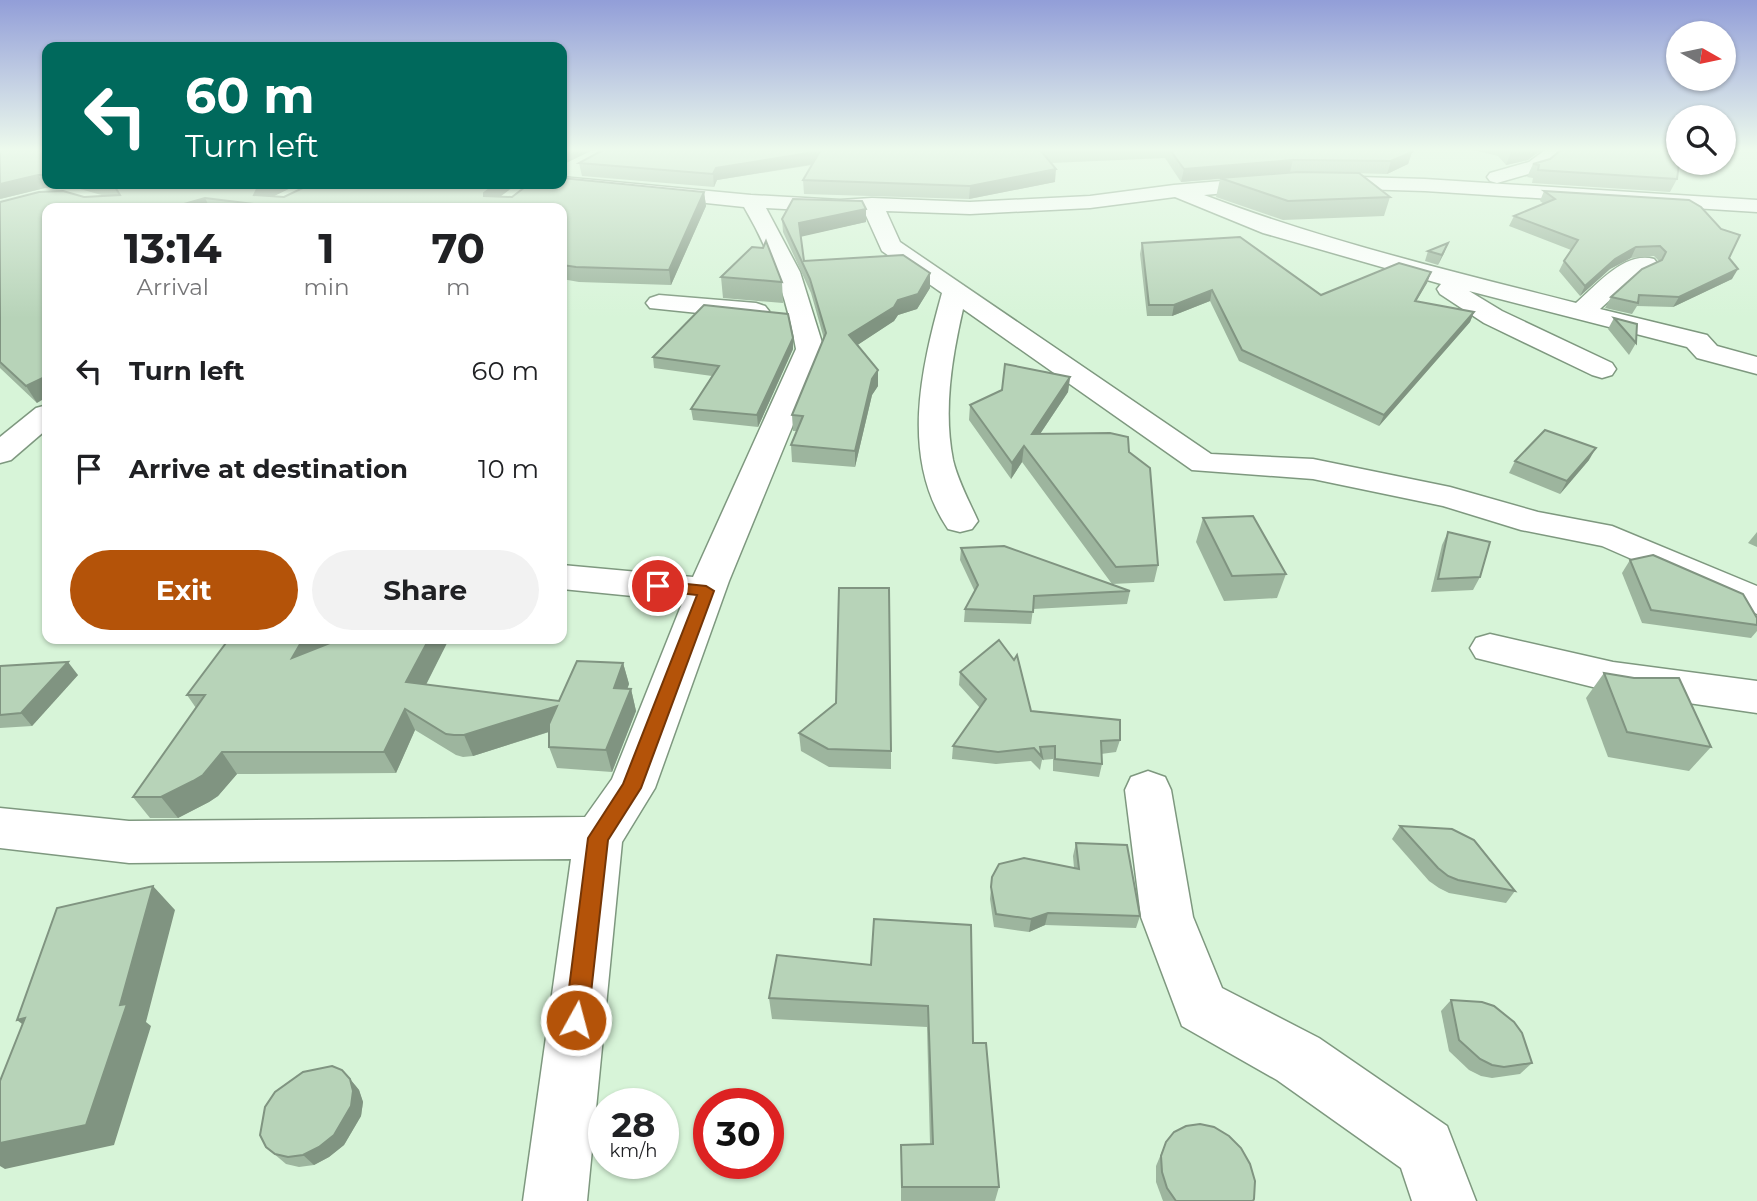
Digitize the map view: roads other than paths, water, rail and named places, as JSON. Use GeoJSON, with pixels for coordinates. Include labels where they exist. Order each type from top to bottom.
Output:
{"type":"FeatureCollection","features":[{"type":"Feature","properties":{"kind":"street"},"geometry":{"type":"LineString","coordinates":[[555,1201],[598,838],[632,788],[706,591],[810,349],[803,315],[786,267],[754,206]]}},
{"type":"Feature","properties":{"kind":"street"},"geometry":{"type":"LineString","coordinates":[[873,206],[890,246],[1203,463],[1313,469],[1450,497],[1533,522],[1612,537],[1757,601]]}},
{"type":"Feature","properties":{"kind":"street"},"geometry":{"type":"LineString","coordinates":[[922,206],[1009,206]]}},
{"type":"Feature","properties":{"kind":"street"},"geometry":{"type":"LineString","coordinates":[[1213,206],[1271,228],[1424,272],[1696,341],[1707,352],[1757,366]]}},
{"type":"Feature","properties":{"kind":"street"},"geometry":{"type":"LineString","coordinates":[[1726,206],[1757,226]]}},
{"type":"Feature","properties":{"kind":"street"},"geometry":{"type":"LineString","coordinates":[[1582,311],[1626,272],[1646,264]]}},
{"type":"Feature","properties":{"kind":"street"},"geometry":{"type":"LineString","coordinates":[[1424,272],[1493,317],[1602,369]]}},
{"type":"Feature","properties":{"kind":"street"},"geometry":{"type":"LineString","coordinates":[[955,292],[935,391],[934,421],[937,461],[960,522]]}},
{"type":"Feature","properties":{"kind":"street"},"geometry":{"type":"LineString","coordinates":[[659,303],[803,315]]}},
{"type":"Feature","properties":{"kind":"street"},"geometry":{"type":"LineString","coordinates":[[0,453],[42,418]]}},
{"type":"Feature","properties":{"kind":"street"},"geometry":{"type":"LineString","coordinates":[[567,577],[706,591]]}},
{"type":"Feature","properties":{"kind":"street"},"geometry":{"type":"LineString","coordinates":[[1490,648],[1613,677],[1757,697]]}},
{"type":"Feature","properties":{"kind":"street"},"geometry":{"type":"LineString","coordinates":[[1148,790],[1167,918],[1202,1007],[1297,1059],[1425,1148],[1444,1201]]}},
{"type":"Feature","properties":{"kind":"street"},"geometry":{"type":"LineString","coordinates":[[0,828],[129,842],[598,838]]}}]}
